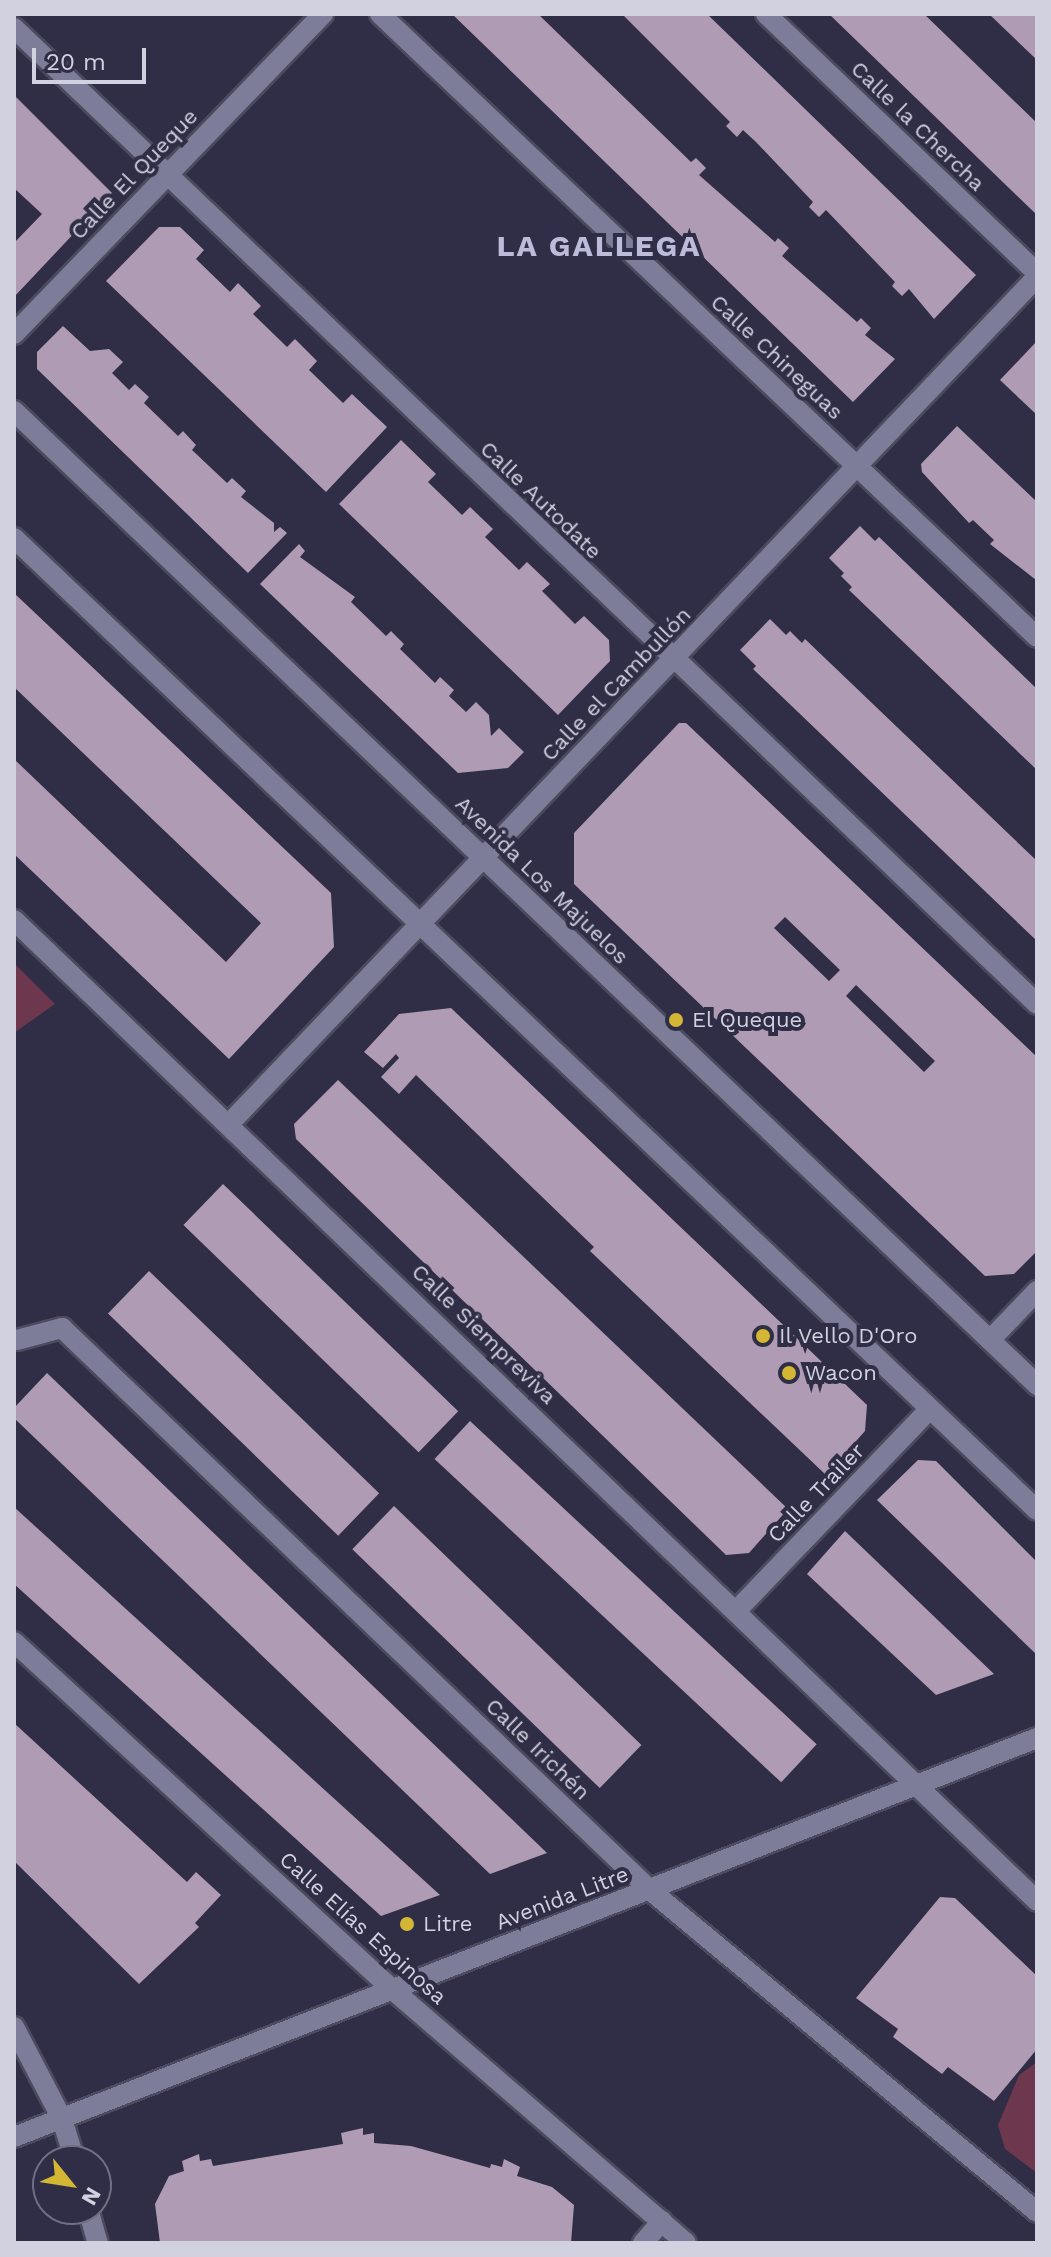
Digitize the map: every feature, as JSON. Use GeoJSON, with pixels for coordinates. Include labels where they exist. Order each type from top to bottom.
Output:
{"type":"FeatureCollection","features":[{"type":"Feature","properties":{"kind":"street","name":"Calle El Queque"},"geometry":{"type":"LineString","coordinates":[[14,334],[323,14]]}},
{"type":"Feature","properties":{"kind":"street","name":"Calle Chineguas"},"geometry":{"type":"LineString","coordinates":[[380,14],[1037,637]]}},
{"type":"Feature","properties":{"kind":"street","name":"Calle la Chercha"},"geometry":{"type":"LineString","coordinates":[[766,14],[1037,275]]}},
{"type":"Feature","properties":{"kind":"street","name":"Calle Autodate"},"geometry":{"type":"LineString","coordinates":[[14,28],[1037,1004]]}},
{"type":"Feature","properties":{"kind":"street","name":"Calle el Cambullón"},"geometry":{"type":"LineString","coordinates":[[229,1124],[1037,275]]}},
{"type":"Feature","properties":{"kind":"street","name":"Avenida Los Majuelos"},"geometry":{"type":"LineString","coordinates":[[14,411],[1037,1385]]}},
{"type":"Feature","properties":{"kind":"street"},"geometry":{"type":"LineString","coordinates":[[14,538],[1037,1510]]}},
{"type":"Feature","properties":{"kind":"street","name":"Calle Siempreviva"},"geometry":{"type":"LineString","coordinates":[[14,920],[738,1609],[1037,1901]]}},
{"type":"Feature","properties":{"kind":"street"},"geometry":{"type":"LineString","coordinates":[[990,1340],[1037,1291]]}},
{"type":"Feature","properties":{"kind":"street","name":"Calle Irichén"},"geometry":{"type":"LineString","coordinates":[[15,1339],[62,1328],[650,1890],[1037,2212]]}},
{"type":"Feature","properties":{"kind":"street","name":"Calle Trailer"},"geometry":{"type":"LineString","coordinates":[[738,1609],[930,1409]]}},
{"type":"Feature","properties":{"kind":"street","name":"Calle Elías Espinosa"},"geometry":{"type":"LineString","coordinates":[[14,1642],[393,1990],[686,2243]]}},
{"type":"Feature","properties":{"kind":"street","name":"Avenida Litre"},"geometry":{"type":"LineString","coordinates":[[14,2137],[1037,1738]]}},
{"type":"Feature","properties":{"kind":"street"},"geometry":{"type":"LineString","coordinates":[[14,2027],[62,2119],[70,2145]]}},
{"type":"Feature","properties":{"kind":"street"},"geometry":{"type":"LineString","coordinates":[[643,2243],[662,2221]]}},
{"type":"Feature","properties":{"kind":"shaded area"},"geometry":{"type":"Polygon","coordinates":[[[14,963],[55,1004],[14,1033],[14,963]]]}},
{"type":"Feature","properties":{"kind":"shaded area"},"geometry":{"type":"Polygon","coordinates":[[[1037,2062],[1037,2173],[1005,2149],[998,2125],[1019,2075],[1037,2062]]]}},
{"type":"Feature","properties":{"kind":"building"},"geometry":{"type":"Polygon","coordinates":[[[452,14],[538,14],[691,162],[696,158],[706,168],[699,175],[775,242],[778,238],[789,248],[782,256],[857,322],[861,318],[871,328],[865,335],[895,359],[853,402],[452,14]]]}},
{"type":"Feature","properties":{"kind":"building"},"geometry":{"type":"Polygon","coordinates":[[[622,14],[707,14],[976,275],[934,319],[909,289],[902,296],[892,286],[895,282],[826,210],[819,217],[809,207],[813,202],[756,142],[743,130],[737,137],[726,126],[730,122],[622,14]]]}},
{"type":"Feature","properties":{"kind":"building"},"geometry":{"type":"Polygon","coordinates":[[[829,14],[924,14],[1037,123],[1037,215],[829,14]]]}},
{"type":"Feature","properties":{"kind":"building"},"geometry":{"type":"Polygon","coordinates":[[[989,14],[1037,14],[1037,60],[989,14]]]}},
{"type":"Feature","properties":{"kind":"building"},"geometry":{"type":"Polygon","coordinates":[[[14,95],[112,193],[14,297],[14,243],[42,214],[14,188],[14,95]]]}},
{"type":"Feature","properties":{"kind":"building"},"geometry":{"type":"Polygon","coordinates":[[[159,227],[180,227],[204,250],[196,259],[230,292],[238,283],[261,306],[253,314],[287,347],[295,339],[317,361],[309,370],[343,403],[352,394],[387,427],[326,492],[106,281],[159,227]]]}},
{"type":"Feature","properties":{"kind":"building"},"geometry":{"type":"Polygon","coordinates":[[[63,326],[90,351],[109,349],[123,362],[112,373],[129,390],[135,384],[149,397],[144,403],[178,436],[183,431],[196,445],[192,450],[227,483],[232,478],[246,491],[241,497],[274,523],[274,532],[280,527],[287,533],[248,573],[37,369],[37,352],[63,326]]]}},
{"type":"Feature","properties":{"kind":"building"},"geometry":{"type":"Polygon","coordinates":[[[1037,341],[1037,415],[1000,380],[1037,341]]]}},
{"type":"Feature","properties":{"kind":"building"},"geometry":{"type":"Polygon","coordinates":[[[957,426],[1037,502],[1037,588],[1036,580],[990,544],[994,540],[973,520],[969,523],[922,472],[921,464],[957,426]]]}},
{"type":"Feature","properties":{"kind":"building"},"geometry":{"type":"Polygon","coordinates":[[[401,440],[436,474],[428,482],[462,515],[470,507],[493,529],[485,537],[519,570],[527,562],[550,584],[542,591],[575,624],[584,616],[609,640],[610,661],[558,715],[339,504],[401,440]]]}},
{"type":"Feature","properties":{"kind":"building"},"geometry":{"type":"Polygon","coordinates":[[[860,526],[875,541],[879,537],[1037,689],[1037,770],[849,590],[852,587],[841,576],[844,573],[829,558],[860,526]]]}},
{"type":"Feature","properties":{"kind":"building"},"geometry":{"type":"Polygon","coordinates":[[[299,544],[305,551],[300,557],[355,597],[351,602],[386,636],[391,631],[404,644],[400,649],[435,683],[440,677],[454,690],[449,696],[466,712],[476,702],[489,715],[491,736],[499,728],[524,752],[508,768],[458,773],[260,584],[299,544]]]}},
{"type":"Feature","properties":{"kind":"building"},"geometry":{"type":"Polygon","coordinates":[[[14,593],[331,893],[334,947],[229,1059],[14,854],[14,759],[226,962],[261,923],[14,687],[14,593]]]}},
{"type":"Feature","properties":{"kind":"building"},"geometry":{"type":"Polygon","coordinates":[[[770,619],[786,635],[790,631],[802,643],[805,639],[1037,861],[1037,941],[753,669],[756,666],[740,650],[770,619]]]}},
{"type":"Feature","properties":{"kind":"building"},"geometry":{"type":"Polygon","coordinates":[[[679,723],[686,723],[1037,1057],[1037,1251],[1014,1274],[985,1276],[574,884],[574,833],[679,723]],[[785,917],[774,928],[829,981],[840,970],[785,917]],[[856,985],[846,996],[924,1072],[935,1061],[856,985]]]}},
{"type":"Feature","properties":{"kind":"building"},"geometry":{"type":"Polygon","coordinates":[[[451,1008],[867,1405],[865,1431],[826,1475],[590,1251],[594,1247],[416,1075],[399,1094],[381,1077],[399,1058],[396,1054],[383,1068],[364,1052],[399,1014],[451,1008]]]}},
{"type":"Feature","properties":{"kind":"building"},"geometry":{"type":"Polygon","coordinates":[[[338,1080],[788,1509],[749,1553],[726,1555],[296,1139],[294,1124],[338,1080]]]}},
{"type":"Feature","properties":{"kind":"building"},"geometry":{"type":"Polygon","coordinates":[[[223,1184],[458,1411],[419,1452],[183,1225],[223,1184]]]}},
{"type":"Feature","properties":{"kind":"building"},"geometry":{"type":"Polygon","coordinates":[[[149,1271],[379,1493],[338,1536],[108,1313],[149,1271]]]}},
{"type":"Feature","properties":{"kind":"building"},"geometry":{"type":"Polygon","coordinates":[[[47,1373],[547,1853],[490,1874],[14,1418],[14,1408],[47,1373]]]}},
{"type":"Feature","properties":{"kind":"building"},"geometry":{"type":"Polygon","coordinates":[[[470,1421],[817,1744],[781,1782],[435,1459],[470,1421]]]}},
{"type":"Feature","properties":{"kind":"building"},"geometry":{"type":"Polygon","coordinates":[[[918,1460],[936,1461],[1037,1562],[1037,1655],[877,1500],[918,1460]]]}},
{"type":"Feature","properties":{"kind":"building"},"geometry":{"type":"Polygon","coordinates":[[[394,1506],[641,1745],[600,1788],[352,1549],[394,1506]]]}},
{"type":"Feature","properties":{"kind":"building"},"geometry":{"type":"Polygon","coordinates":[[[14,1507],[440,1895],[381,1916],[14,1584],[14,1507]]]}},
{"type":"Feature","properties":{"kind":"building"},"geometry":{"type":"Polygon","coordinates":[[[845,1531],[994,1674],[936,1695],[807,1574],[845,1531]]]}},
{"type":"Feature","properties":{"kind":"building"},"geometry":{"type":"Polygon","coordinates":[[[14,1723],[187,1882],[196,1872],[221,1895],[195,1923],[199,1927],[139,1984],[14,1861],[14,1723]]]}},
{"type":"Feature","properties":{"kind":"building"},"geometry":{"type":"Polygon","coordinates":[[[940,1897],[955,1898],[1037,1976],[1037,2049],[994,2101],[948,2067],[942,2074],[893,2037],[898,2029],[856,1998],[940,1897]]]}},
{"type":"Feature","properties":{"kind":"building"},"geometry":{"type":"Polygon","coordinates":[[[363,2128],[363,2135],[374,2133],[374,2143],[411,2146],[490,2168],[491,2164],[502,2167],[504,2159],[520,2167],[517,2176],[552,2187],[574,2205],[571,2243],[160,2243],[155,2204],[169,2176],[184,2171],[182,2161],[199,2154],[200,2161],[211,2159],[213,2166],[343,2144],[341,2133],[363,2128]]]}},
{"type":"Feature","properties":{"kind":"place","name":"El Queque"},"geometry":{"type":"Point","coordinates":[676,1020]}},
{"type":"Feature","properties":{"kind":"place","name":"Il Vello D'Oro"},"geometry":{"type":"Point","coordinates":[763,1336]}},
{"type":"Feature","properties":{"kind":"place","name":"Wacon"},"geometry":{"type":"Point","coordinates":[789,1373]}},
{"type":"Feature","properties":{"kind":"place","name":"Litre"},"geometry":{"type":"Point","coordinates":[407,1924]}},
{"type":"Feature","properties":{"kind":"district","name":"LA GALLEGA"},"geometry":{"type":"Point","coordinates":[599,246]}}]}
